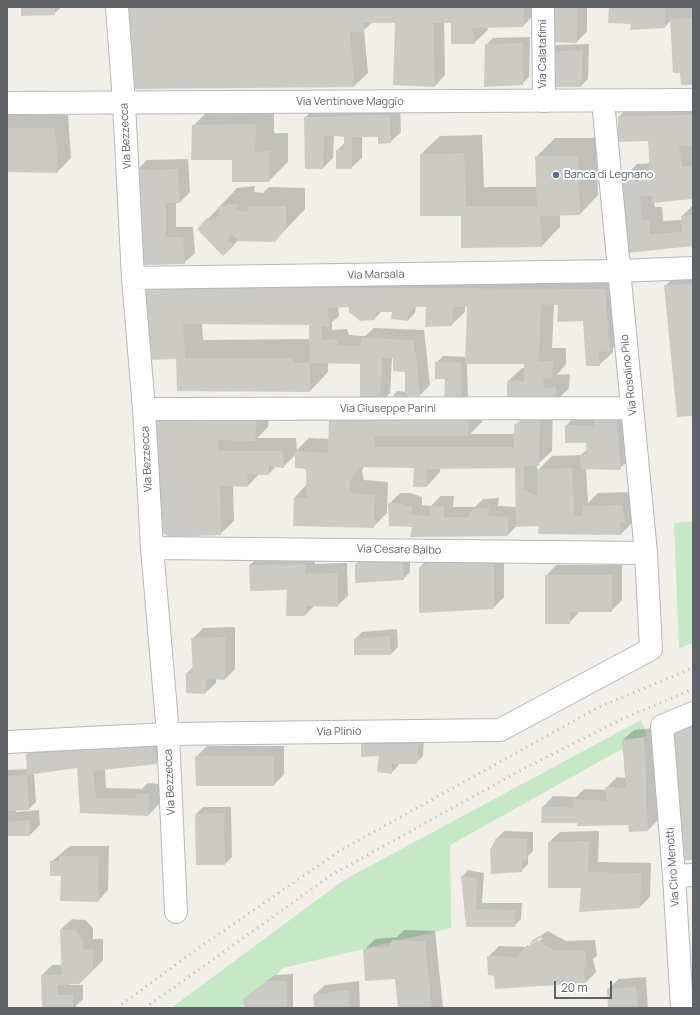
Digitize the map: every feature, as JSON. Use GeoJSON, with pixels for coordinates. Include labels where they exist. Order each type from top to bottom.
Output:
{"type":"FeatureCollection","features":[{"type":"Feature","properties":{"kind":"street","name":"Via Bezzecca"},"geometry":{"type":"LineString","coordinates":[[117,7],[124,103],[133,278],[144,409],[152,548],[168,734],[176,912]]}},
{"type":"Feature","properties":{"kind":"street","name":"Via Calatafimi"},"geometry":{"type":"LineString","coordinates":[[543,7],[544,101]]}},
{"type":"Feature","properties":{"kind":"street","name":"Via Ventinove Maggio"},"geometry":{"type":"LineString","coordinates":[[7,104],[693,100]]}},
{"type":"Feature","properties":{"kind":"street","name":"Via Rosolino Pilo"},"geometry":{"type":"LineString","coordinates":[[603,101],[646,553],[651,649]]}},
{"type":"Feature","properties":{"kind":"street","name":"Via Marsala"},"geometry":{"type":"LineString","coordinates":[[133,278],[618,271],[693,268]]}},
{"type":"Feature","properties":{"kind":"street","name":"Via Giuseppe Parini"},"geometry":{"type":"LineString","coordinates":[[144,409],[632,408]]}},
{"type":"Feature","properties":{"kind":"street","name":"Via Cesare Balbo"},"geometry":{"type":"LineString","coordinates":[[152,548],[646,553]]}},
{"type":"Feature","properties":{"kind":"street","name":"Via Plinio"},"geometry":{"type":"LineString","coordinates":[[7,742],[168,734],[500,730],[651,649]]}},
{"type":"Feature","properties":{"kind":"street","name":"Via Ciro Menotti"},"geometry":{"type":"LineString","coordinates":[[682,1008],[684,875],[662,726],[693,713]]}},
{"type":"Feature","properties":{"kind":"green space"},"geometry":{"type":"Polygon","coordinates":[[[693,521],[693,643],[679,648],[674,523],[693,521]]]}},
{"type":"Feature","properties":{"kind":"green space"},"geometry":{"type":"Polygon","coordinates":[[[641,720],[647,735],[450,845],[451,928],[283,968],[240,1008],[171,1008],[344,880],[641,720]]]}},
{"type":"Feature","properties":{"kind":"building"},"geometry":{"type":"Polygon","coordinates":[[[21,7],[55,7],[55,15],[21,16],[21,7]]]}},
{"type":"Feature","properties":{"kind":"building"},"geometry":{"type":"Polygon","coordinates":[[[124,7],[524,7],[523,27],[472,28],[475,44],[451,44],[451,23],[433,23],[435,87],[393,85],[395,23],[364,23],[364,32],[350,32],[354,87],[131,89],[124,7]]]}},
{"type":"Feature","properties":{"kind":"building"},"geometry":{"type":"Polygon","coordinates":[[[550,7],[577,7],[577,43],[549,42],[550,7]]]}},
{"type":"Feature","properties":{"kind":"building"},"geometry":{"type":"Polygon","coordinates":[[[609,7],[665,7],[665,28],[630,30],[631,24],[608,23],[609,7]]]}},
{"type":"Feature","properties":{"kind":"building"},"geometry":{"type":"Polygon","coordinates":[[[693,18],[693,85],[681,85],[680,73],[673,73],[670,19],[693,18]]]}},
{"type":"Feature","properties":{"kind":"building"},"geometry":{"type":"Polygon","coordinates":[[[523,43],[523,85],[484,87],[485,44],[523,43]]]}},
{"type":"Feature","properties":{"kind":"building"},"geometry":{"type":"Polygon","coordinates":[[[583,50],[581,87],[548,87],[548,52],[583,50]]]}},
{"type":"Feature","properties":{"kind":"building"},"geometry":{"type":"Polygon","coordinates":[[[390,115],[391,143],[378,144],[378,137],[352,137],[352,169],[336,169],[336,150],[344,150],[344,137],[324,135],[323,169],[305,169],[304,117],[390,115]]]}},
{"type":"Feature","properties":{"kind":"building"},"geometry":{"type":"Polygon","coordinates":[[[693,115],[693,146],[679,146],[682,167],[693,166],[693,199],[652,203],[652,196],[640,196],[641,220],[649,220],[650,234],[682,232],[681,216],[693,215],[693,246],[627,253],[622,178],[650,174],[648,141],[618,142],[618,116],[693,115]]]}},
{"type":"Feature","properties":{"kind":"building"},"geometry":{"type":"Polygon","coordinates":[[[256,124],[255,152],[269,151],[269,182],[232,182],[232,160],[191,160],[192,125],[256,124]]]}},
{"type":"Feature","properties":{"kind":"building"},"geometry":{"type":"Polygon","coordinates":[[[7,128],[55,128],[58,173],[7,172],[7,128]]]}},
{"type":"Feature","properties":{"kind":"building"},"geometry":{"type":"Polygon","coordinates":[[[464,153],[466,206],[537,206],[535,156],[578,156],[580,215],[540,216],[542,247],[461,248],[461,216],[420,216],[420,154],[464,153]]]}},
{"type":"Feature","properties":{"kind":"building"},"geometry":{"type":"Polygon","coordinates":[[[178,169],[180,203],[166,203],[166,237],[183,237],[185,264],[142,265],[135,170],[178,169]]]}},
{"type":"Feature","properties":{"kind":"building"},"geometry":{"type":"Polygon","coordinates":[[[237,204],[236,210],[248,212],[249,206],[286,206],[286,228],[275,242],[239,241],[232,235],[227,240],[235,245],[223,256],[197,229],[207,218],[213,220],[219,213],[218,207],[237,204]]]}},
{"type":"Feature","properties":{"kind":"building"},"geometry":{"type":"Polygon","coordinates":[[[693,284],[693,416],[677,417],[664,285],[693,284]]]}},
{"type":"Feature","properties":{"kind":"building"},"geometry":{"type":"Polygon","coordinates":[[[145,287],[605,289],[610,351],[599,352],[600,366],[586,366],[583,321],[557,322],[558,305],[541,304],[539,361],[553,361],[552,379],[543,378],[544,388],[556,387],[556,402],[507,404],[507,381],[524,381],[524,364],[465,364],[467,307],[453,307],[452,326],[425,327],[426,307],[416,307],[409,312],[408,321],[391,319],[392,312],[376,312],[375,320],[360,321],[349,312],[349,307],[328,308],[329,327],[322,326],[322,340],[336,339],[338,345],[360,346],[362,338],[414,340],[420,396],[405,396],[405,372],[393,371],[393,358],[382,358],[380,404],[360,404],[360,364],[310,363],[310,392],[177,391],[176,359],[149,360],[145,287]],[[183,324],[185,358],[293,358],[293,363],[310,363],[309,325],[183,324]]]}},
{"type":"Feature","properties":{"kind":"building"},"geometry":{"type":"Polygon","coordinates":[[[435,362],[461,363],[461,405],[444,405],[445,379],[435,379],[435,362]]]}},
{"type":"Feature","properties":{"kind":"building"},"geometry":{"type":"Polygon","coordinates":[[[393,394],[405,396],[405,404],[394,404],[393,394]]]}},
{"type":"Feature","properties":{"kind":"building"},"geometry":{"type":"Polygon","coordinates":[[[616,412],[621,470],[581,469],[580,455],[587,454],[586,443],[565,443],[565,425],[594,426],[593,413],[616,412]]]}},
{"type":"Feature","properties":{"kind":"building"},"geometry":{"type":"Polygon","coordinates":[[[154,415],[257,416],[255,441],[218,440],[219,451],[283,451],[284,468],[269,466],[269,475],[247,474],[248,487],[220,486],[221,535],[169,537],[161,531],[154,415]]]}},
{"type":"Feature","properties":{"kind":"building"},"geometry":{"type":"Polygon","coordinates":[[[329,415],[468,416],[469,436],[375,436],[375,447],[514,447],[514,425],[527,416],[540,416],[539,466],[524,466],[524,490],[537,496],[537,469],[572,468],[574,516],[583,516],[583,506],[622,505],[625,523],[620,523],[621,535],[538,534],[539,526],[516,527],[515,468],[427,469],[427,487],[413,487],[414,468],[361,467],[353,475],[349,485],[351,493],[375,495],[374,528],[293,526],[294,497],[307,498],[306,469],[295,468],[295,451],[328,453],[329,415]]]}},
{"type":"Feature","properties":{"kind":"building"},"geometry":{"type":"Polygon","coordinates":[[[388,503],[399,503],[412,507],[412,515],[430,516],[430,506],[444,506],[444,517],[469,517],[472,509],[489,508],[488,516],[508,517],[508,536],[410,537],[412,527],[389,526],[388,503]]]}},
{"type":"Feature","properties":{"kind":"building"},"geometry":{"type":"Polygon","coordinates":[[[435,562],[494,563],[494,609],[419,613],[419,567],[435,562]]]}},
{"type":"Feature","properties":{"kind":"building"},"geometry":{"type":"Polygon","coordinates":[[[355,563],[403,563],[404,580],[355,583],[355,563]]]}},
{"type":"Feature","properties":{"kind":"building"},"geometry":{"type":"Polygon","coordinates":[[[305,564],[305,574],[337,573],[338,607],[306,606],[305,616],[286,616],[287,590],[250,591],[249,565],[305,564]]]}},
{"type":"Feature","properties":{"kind":"building"},"geometry":{"type":"Polygon","coordinates":[[[545,575],[612,575],[612,612],[570,612],[570,624],[545,624],[545,575]]]}},
{"type":"Feature","properties":{"kind":"building"},"geometry":{"type":"Polygon","coordinates":[[[390,636],[391,655],[354,655],[354,639],[390,636]]]}},
{"type":"Feature","properties":{"kind":"building"},"geometry":{"type":"Polygon","coordinates":[[[225,637],[225,680],[206,679],[205,694],[186,693],[186,673],[193,673],[191,638],[225,637]]]}},
{"type":"Feature","properties":{"kind":"building"},"geometry":{"type":"Polygon","coordinates":[[[693,721],[693,860],[678,860],[670,731],[693,721]]]}},
{"type":"Feature","properties":{"kind":"building"},"geometry":{"type":"Polygon","coordinates":[[[644,737],[648,831],[629,832],[628,825],[577,826],[577,823],[541,823],[542,806],[573,808],[573,799],[607,801],[605,787],[626,788],[622,740],[644,737]]]}},
{"type":"Feature","properties":{"kind":"building"},"geometry":{"type":"Polygon","coordinates":[[[361,744],[418,744],[417,764],[392,764],[392,774],[377,772],[379,756],[361,757],[361,744]]]}},
{"type":"Feature","properties":{"kind":"building"},"geometry":{"type":"Polygon","coordinates":[[[154,746],[157,764],[94,771],[96,798],[135,799],[137,793],[149,794],[149,816],[80,813],[77,768],[27,775],[26,754],[154,746]]]}},
{"type":"Feature","properties":{"kind":"building"},"geometry":{"type":"Polygon","coordinates":[[[195,756],[274,756],[274,786],[196,786],[195,756]]]}},
{"type":"Feature","properties":{"kind":"building"},"geometry":{"type":"Polygon","coordinates":[[[27,775],[29,810],[7,811],[7,776],[27,775]]]}},
{"type":"Feature","properties":{"kind":"building"},"geometry":{"type":"Polygon","coordinates":[[[224,813],[225,865],[196,865],[195,814],[224,813]]]}},
{"type":"Feature","properties":{"kind":"building"},"geometry":{"type":"Polygon","coordinates":[[[29,820],[30,836],[7,836],[7,822],[29,820]]]}},
{"type":"Feature","properties":{"kind":"building"},"geometry":{"type":"Polygon","coordinates":[[[496,838],[527,839],[527,859],[522,861],[522,872],[491,874],[490,850],[496,838]]]}},
{"type":"Feature","properties":{"kind":"building"},"geometry":{"type":"Polygon","coordinates":[[[589,841],[588,872],[641,873],[640,908],[579,912],[581,888],[548,888],[548,842],[589,841]]]}},
{"type":"Feature","properties":{"kind":"building"},"geometry":{"type":"Polygon","coordinates":[[[59,856],[99,856],[98,902],[60,901],[61,876],[50,876],[50,861],[59,861],[59,856]]]}},
{"type":"Feature","properties":{"kind":"building"},"geometry":{"type":"Polygon","coordinates":[[[461,876],[477,879],[476,909],[515,910],[515,927],[466,927],[461,876]]]}},
{"type":"Feature","properties":{"kind":"building"},"geometry":{"type":"Polygon","coordinates":[[[60,929],[75,930],[83,939],[83,949],[93,949],[93,971],[79,984],[58,985],[57,995],[73,995],[73,1008],[42,1008],[41,975],[62,975],[60,929]]]}},
{"type":"Feature","properties":{"kind":"building"},"geometry":{"type":"Polygon","coordinates":[[[392,940],[425,941],[432,1008],[398,1008],[395,979],[365,981],[363,949],[389,947],[392,940]]]}},
{"type":"Feature","properties":{"kind":"building"},"geometry":{"type":"Polygon","coordinates":[[[537,940],[555,951],[585,950],[587,967],[583,967],[586,983],[495,989],[494,976],[488,975],[487,956],[518,957],[521,951],[537,940]]]}},
{"type":"Feature","properties":{"kind":"building"},"geometry":{"type":"Polygon","coordinates":[[[267,981],[287,981],[287,1008],[244,1008],[243,999],[267,981]]]}},
{"type":"Feature","properties":{"kind":"building"},"geometry":{"type":"Polygon","coordinates":[[[636,987],[638,1008],[608,1008],[607,989],[636,987]]]}},
{"type":"Feature","properties":{"kind":"building"},"geometry":{"type":"Polygon","coordinates":[[[349,990],[349,1008],[314,1008],[313,995],[349,990]]]}},
{"type":"Feature","properties":{"kind":"railway"},"geometry":{"type":"LineString","coordinates":[[117,1008],[197,949],[341,850],[599,707],[693,668]]}},
{"type":"Feature","properties":{"kind":"railway"},"geometry":{"type":"LineString","coordinates":[[145,1008],[333,874],[523,769],[622,719],[693,689]]}},
{"type":"Feature","properties":{"kind":"place","name":"Banca di Legnano"},"geometry":{"type":"Point","coordinates":[556,175]}}]}
